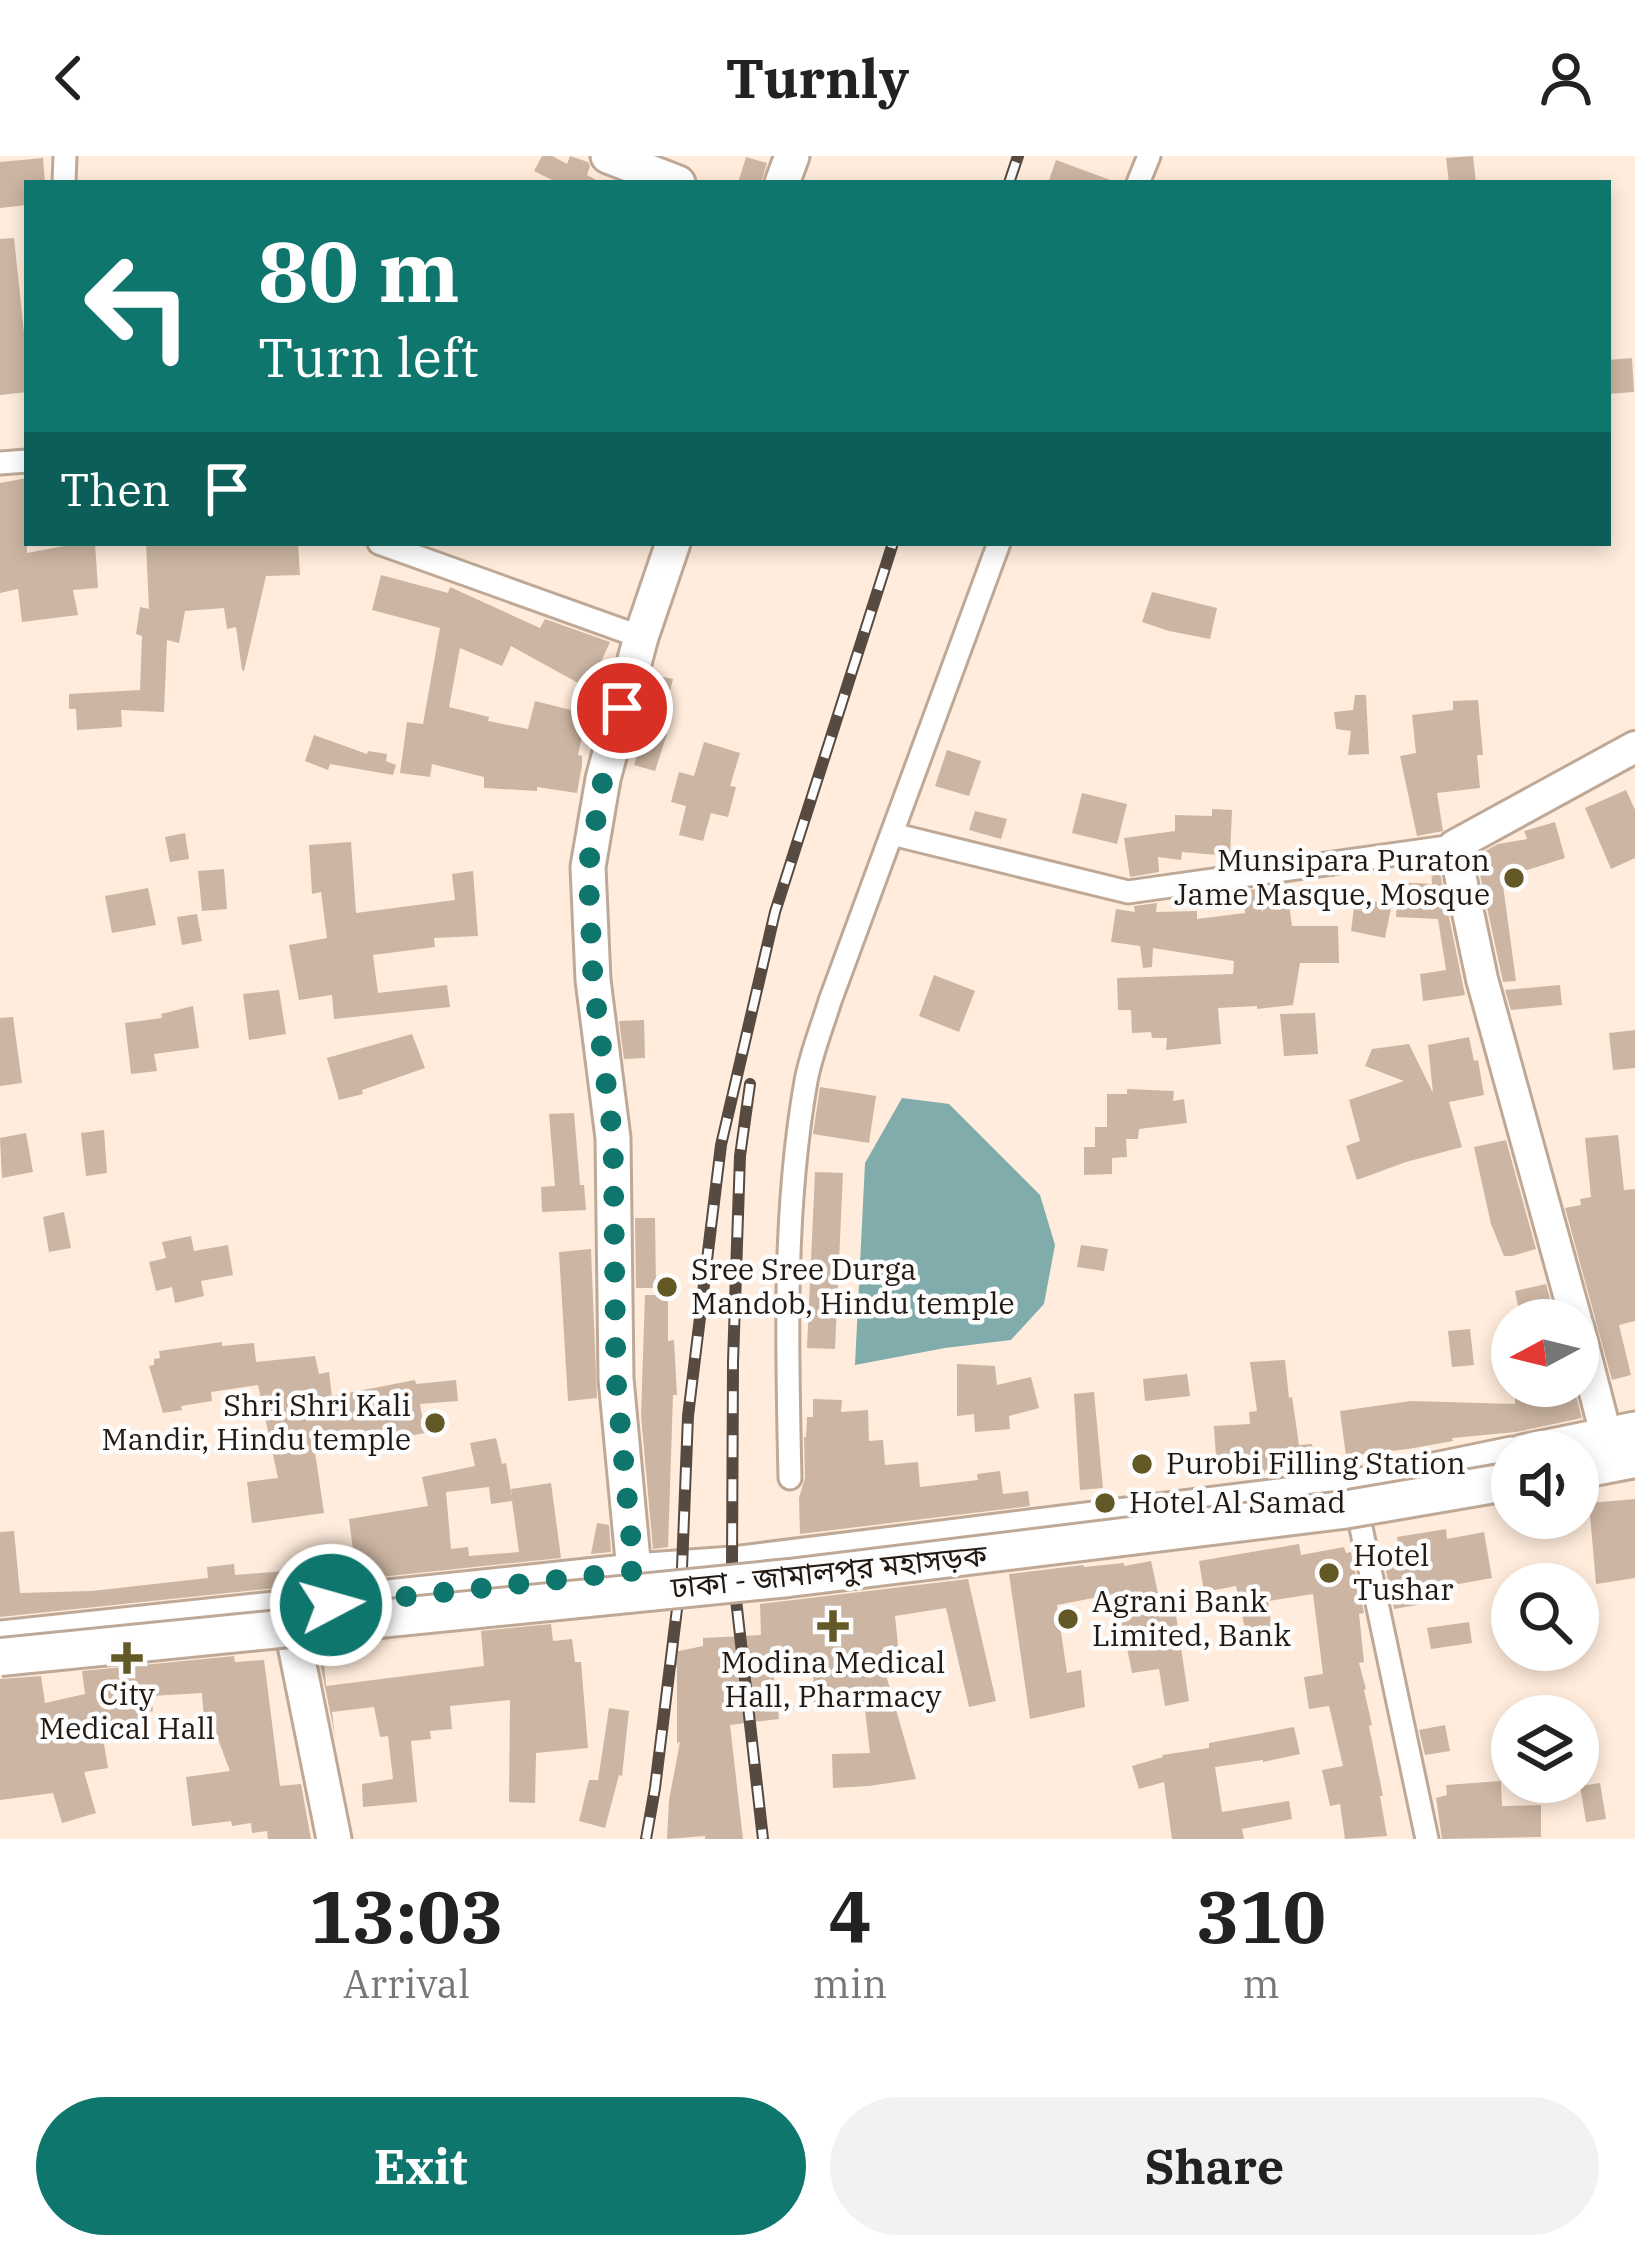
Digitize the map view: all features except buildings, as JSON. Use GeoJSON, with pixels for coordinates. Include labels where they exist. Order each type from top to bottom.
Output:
{"type":"FeatureCollection","features":[{"type":"Feature","properties":{"kind":"highway"},"geometry":{"type":"LineString","coordinates":[[1599,1466],[1635,1460]]}},
{"type":"Feature","properties":{"kind":"highway","name":"ঢাকা - জামালপুর মহাসড়ক"},"geometry":{"type":"LineString","coordinates":[[0,1657],[789,1578],[1343,1510],[1491,1485]]}},
{"type":"Feature","properties":{"kind":"main road"},"geometry":{"type":"LineString","coordinates":[[608,156],[670,180]]}},
{"type":"Feature","properties":{"kind":"main road"},"geometry":{"type":"LineString","coordinates":[[634,1571],[616,1379],[613,1138],[593,980],[588,867],[603,779],[672,546]]}},
{"type":"Feature","properties":{"kind":"main road"},"geometry":{"type":"LineString","coordinates":[[1570,1299],[1482,979],[1454,846],[1635,747]]}},
{"type":"Feature","properties":{"kind":"main road"},"geometry":{"type":"LineString","coordinates":[[1599,1378],[1621,1432]]}},
{"type":"Feature","properties":{"kind":"main road"},"geometry":{"type":"LineString","coordinates":[[0,1638],[755,1562],[1352,1486],[1491,1458]]}},
{"type":"Feature","properties":{"kind":"main road"},"geometry":{"type":"LineString","coordinates":[[288,1610],[334,1839]]}},
{"type":"Feature","properties":{"kind":"street"},"geometry":{"type":"LineString","coordinates":[[387,546],[641,638]]}},
{"type":"Feature","properties":{"kind":"street"},"geometry":{"type":"LineString","coordinates":[[790,1478],[788,1343],[794,1183],[807,1077],[830,1001],[998,546]]}},
{"type":"Feature","properties":{"kind":"street"},"geometry":{"type":"LineString","coordinates":[[892,834],[1128,892],[1454,846]]}},
{"type":"Feature","properties":{"kind":"street"},"geometry":{"type":"LineString","coordinates":[[1352,1486],[1426,1839]]}},
{"type":"Feature","properties":{"kind":"water"},"geometry":{"type":"Polygon","coordinates":[[[902,1098],[949,1104],[1040,1195],[1055,1245],[1044,1304],[1011,1340],[855,1365],[865,1163],[902,1098]]]}},
{"type":"Feature","properties":{"kind":"railway"},"geometry":{"type":"LineString","coordinates":[[1010,180],[1018,156]]}},
{"type":"Feature","properties":{"kind":"railway"},"geometry":{"type":"LineString","coordinates":[[646,1839],[682,1568],[688,1416],[721,1145],[775,912],[892,546]]}},
{"type":"Feature","properties":{"kind":"railway"},"geometry":{"type":"LineString","coordinates":[[750,1084],[740,1156],[732,1564],[763,1839]]}},
{"type":"Feature","properties":{"kind":"place","name":"Munsipara Puraton Jame Masque, Mosque"},"geometry":{"type":"Point","coordinates":[1514,878]}},
{"type":"Feature","properties":{"kind":"place","name":"Sree Sree Durga Mandob, Hindu temple"},"geometry":{"type":"Point","coordinates":[667,1287]}},
{"type":"Feature","properties":{"kind":"place","name":"Shri Shri Kali Mandir, Hindu temple"},"geometry":{"type":"Point","coordinates":[435,1423]}},
{"type":"Feature","properties":{"kind":"place","name":"Purobi Filling Station"},"geometry":{"type":"Point","coordinates":[1142,1464]}},
{"type":"Feature","properties":{"kind":"place","name":"Hotel Al Samad"},"geometry":{"type":"Point","coordinates":[1105,1503]}},
{"type":"Feature","properties":{"kind":"place","name":"Hotel Tushar"},"geometry":{"type":"Point","coordinates":[1329,1573]}},
{"type":"Feature","properties":{"kind":"place","name":"Agrani Bank Limited, Bank"},"geometry":{"type":"Point","coordinates":[1068,1619]}},
{"type":"Feature","properties":{"kind":"place","name":"Modina Medical Hall, Pharmacy"},"geometry":{"type":"Point","coordinates":[833,1626]}},
{"type":"Feature","properties":{"kind":"place","name":"City Medical Hall"},"geometry":{"type":"Point","coordinates":[127,1658]}},
{"type":"Feature","properties":{"kind":"route"},"geometry":{"type":"LineString","coordinates":[[331,1605],[634,1571],[616,1379],[613,1138],[593,980],[588,867],[603,779],[622,708]]}}]}
